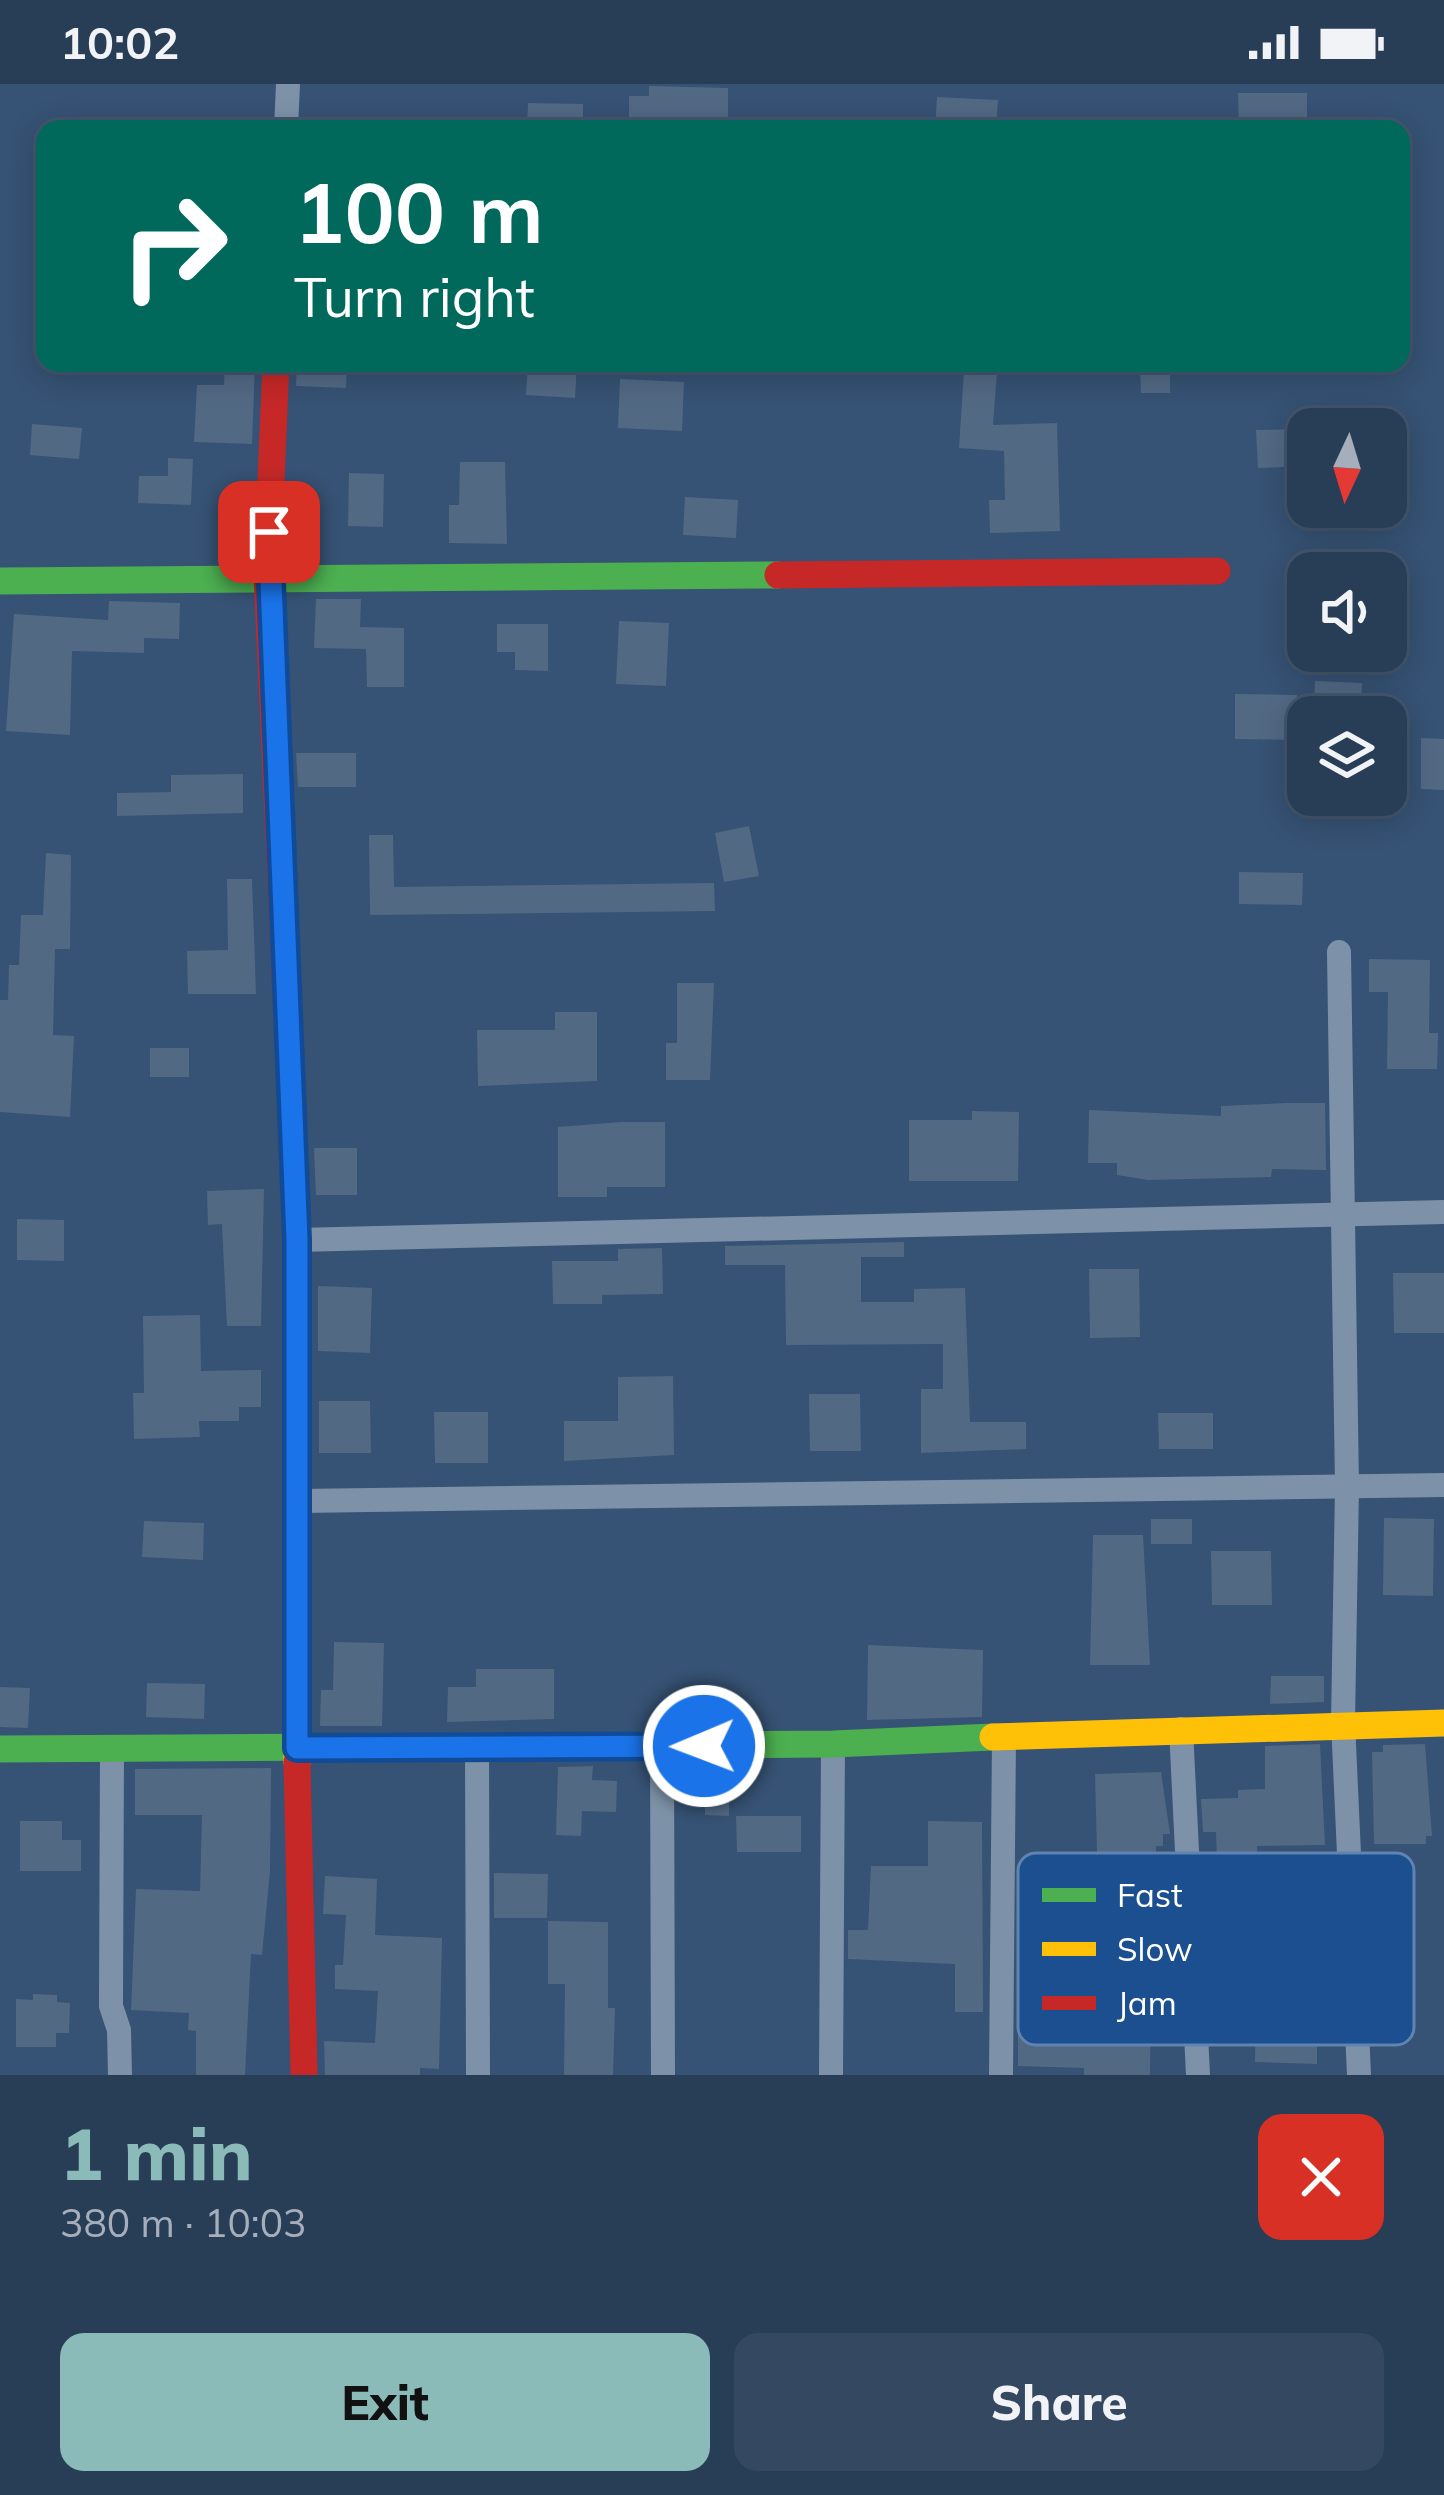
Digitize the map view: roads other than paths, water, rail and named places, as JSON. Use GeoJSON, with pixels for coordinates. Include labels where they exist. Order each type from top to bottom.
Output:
{"type":"FeatureCollection","features":[{"type":"Feature","properties":{"kind":"street"},"geometry":{"type":"LineString","coordinates":[[286,120],[288,84]]}},
{"type":"Feature","properties":{"kind":"street"},"geometry":{"type":"LineString","coordinates":[[276,372],[267,574],[297,1240],[297,1748],[304,2075]]}},
{"type":"Feature","properties":{"kind":"street"},"geometry":{"type":"LineString","coordinates":[[0,580],[267,574],[1217,571]]}},
{"type":"Feature","properties":{"kind":"street"},"geometry":{"type":"LineString","coordinates":[[1339,952],[1347,1487],[1343,1722],[1349,1853]]}},
{"type":"Feature","properties":{"kind":"street"},"geometry":{"type":"LineString","coordinates":[[297,1240],[1444,1212]]}},
{"type":"Feature","properties":{"kind":"street"},"geometry":{"type":"LineString","coordinates":[[300,1501],[1444,1485]]}},
{"type":"Feature","properties":{"kind":"street"},"geometry":{"type":"LineString","coordinates":[[0,1749],[832,1744],[1343,1722],[1444,1723]]}},
{"type":"Feature","properties":{"kind":"street"},"geometry":{"type":"LineString","coordinates":[[1181,1729],[1187,1853]]}},
{"type":"Feature","properties":{"kind":"street"},"geometry":{"type":"LineString","coordinates":[[1001,2075],[1004,1738]]}},
{"type":"Feature","properties":{"kind":"street"},"geometry":{"type":"LineString","coordinates":[[831,2075],[832,1744]]}},
{"type":"Feature","properties":{"kind":"street"},"geometry":{"type":"LineString","coordinates":[[662,1746],[663,2075]]}},
{"type":"Feature","properties":{"kind":"street"},"geometry":{"type":"LineString","coordinates":[[112,1747],[111,2006],[119,2030],[120,2075]]}},
{"type":"Feature","properties":{"kind":"street"},"geometry":{"type":"LineString","coordinates":[[477,1748],[478,2075]]}},
{"type":"Feature","properties":{"kind":"street"},"geometry":{"type":"LineString","coordinates":[[1197,2045],[1198,2075]]}},
{"type":"Feature","properties":{"kind":"street"},"geometry":{"type":"LineString","coordinates":[[1358,2045],[1359,2075]]}}]}
